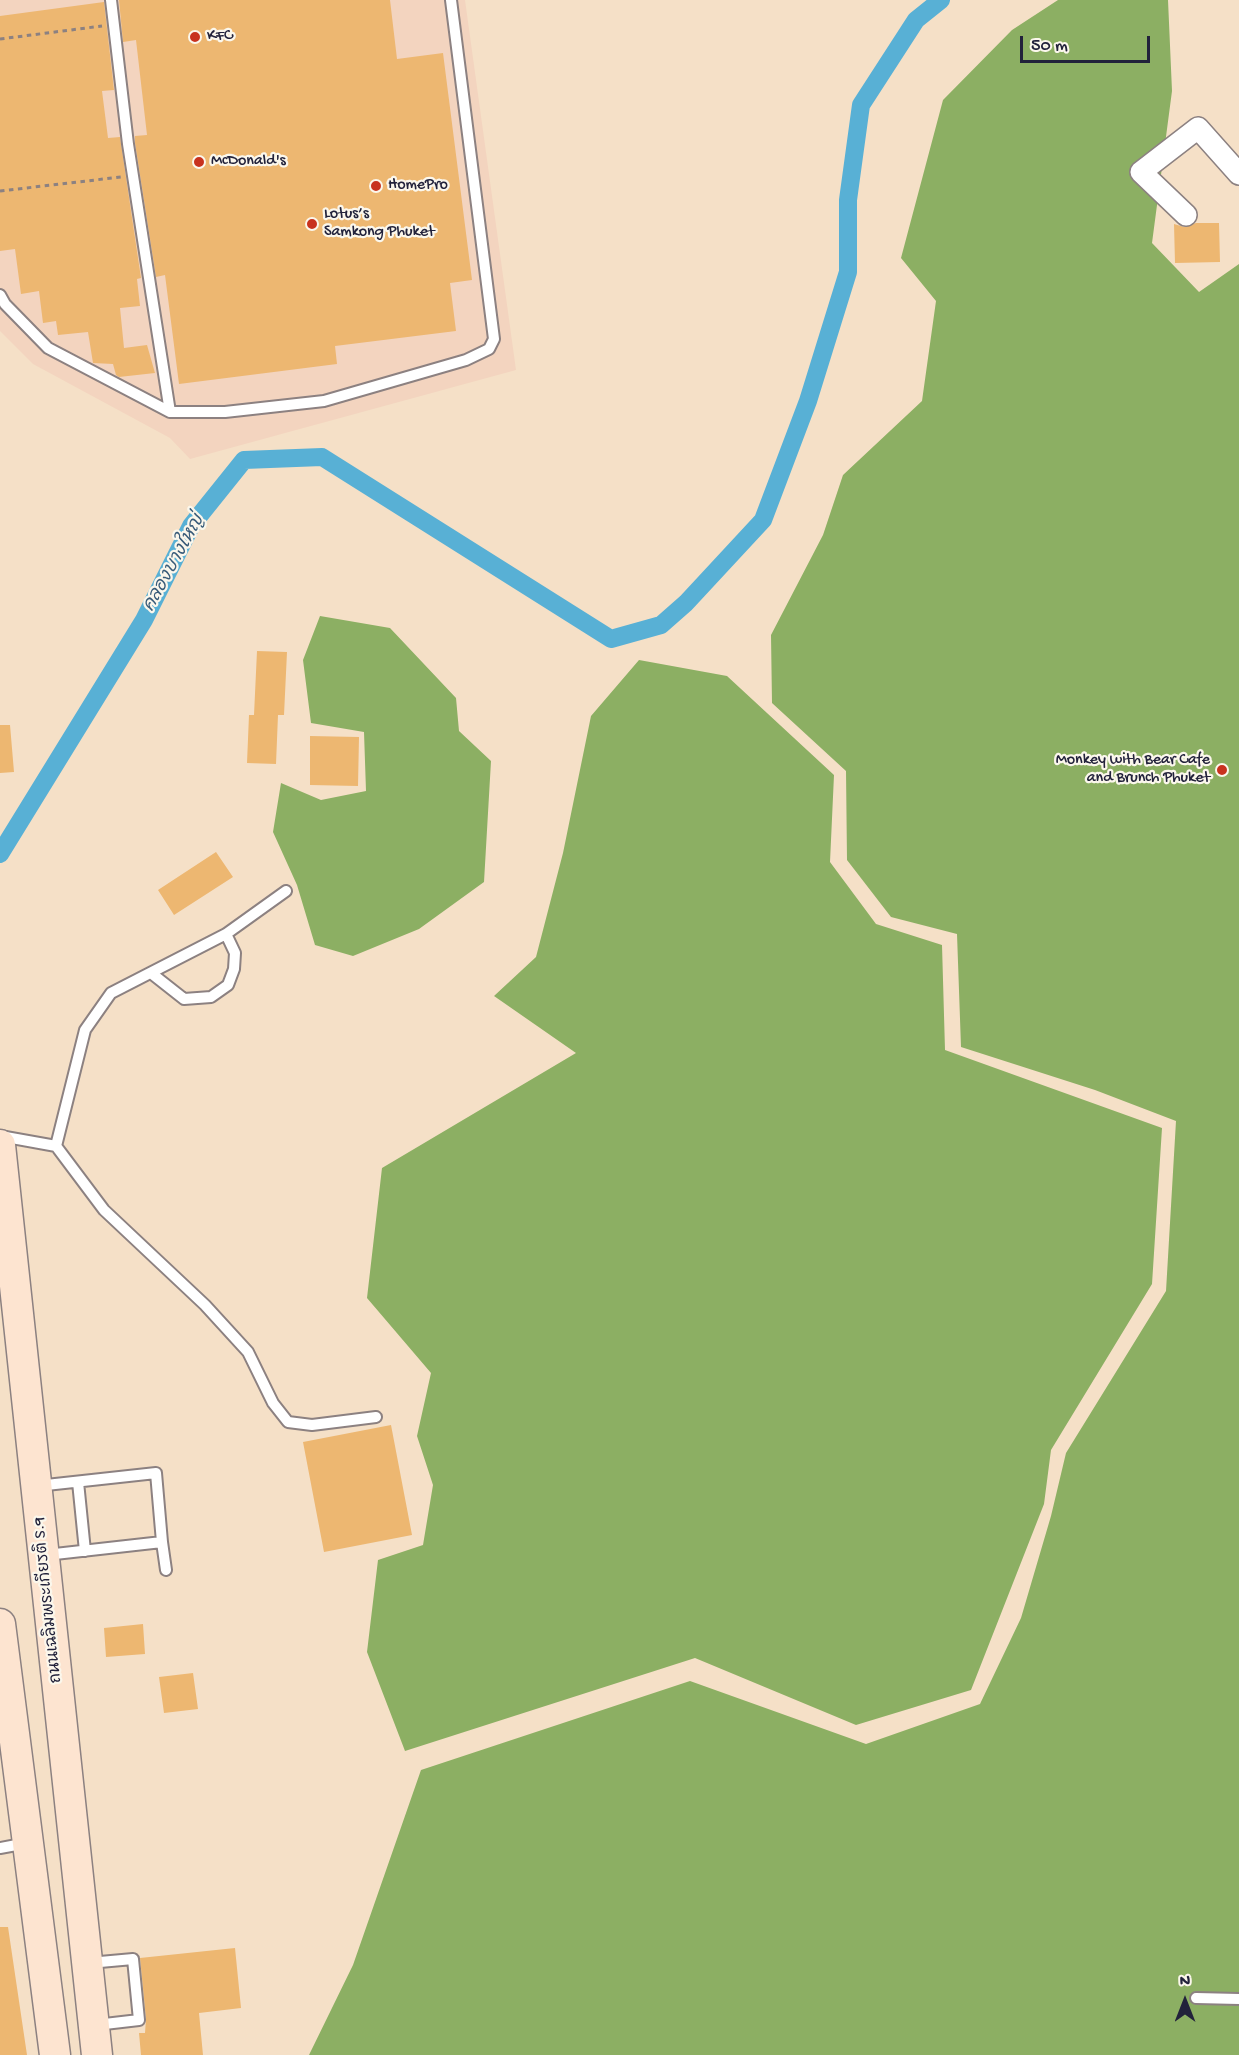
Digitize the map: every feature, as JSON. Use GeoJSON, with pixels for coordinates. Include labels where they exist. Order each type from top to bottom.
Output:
{"type":"FeatureCollection","features":[{"type":"Feature","properties":{"kind":"main road","name":"ถนนเฉลิมพระเกียรติ ร.9"},"geometry":{"type":"LineString","coordinates":[[0,1145],[97,2055]]}},
{"type":"Feature","properties":{"kind":"main road"},"geometry":{"type":"LineString","coordinates":[[0,1624],[14,1845],[55,2055]]}},
{"type":"Feature","properties":{"kind":"street"},"geometry":{"type":"LineString","coordinates":[[1186,215],[1141,172],[1198,128],[1239,174]]}},
{"type":"Feature","properties":{"kind":"lane"},"geometry":{"type":"LineString","coordinates":[[111,0],[130,158],[170,412]]}},
{"type":"Feature","properties":{"kind":"lane"},"geometry":{"type":"LineString","coordinates":[[0,295],[5,304],[48,348],[170,412],[225,412],[324,401],[466,360],[489,349],[494,339],[451,0]]}},
{"type":"Feature","properties":{"kind":"lane"},"geometry":{"type":"LineString","coordinates":[[56,1146],[85,1030],[111,993],[226,934],[286,891]]}},
{"type":"Feature","properties":{"kind":"lane"},"geometry":{"type":"LineString","coordinates":[[151,973],[184,999],[211,997],[228,985],[234,969],[235,953],[226,934]]}},
{"type":"Feature","properties":{"kind":"lane"},"geometry":{"type":"LineString","coordinates":[[0,1136],[56,1146],[104,1210],[205,1305],[248,1352],[273,1403],[288,1422],[312,1425],[376,1417]]}},
{"type":"Feature","properties":{"kind":"lane"},"geometry":{"type":"LineString","coordinates":[[37,1486],[156,1473],[166,1570]]}},
{"type":"Feature","properties":{"kind":"lane"},"geometry":{"type":"LineString","coordinates":[[78,1482],[85,1551]]}},
{"type":"Feature","properties":{"kind":"lane"},"geometry":{"type":"LineString","coordinates":[[44,1556],[162,1542]]}},
{"type":"Feature","properties":{"kind":"lane"},"geometry":{"type":"LineString","coordinates":[[88,1963],[132,1959],[139,2020],[94,2025]]}},
{"type":"Feature","properties":{"kind":"lane"},"geometry":{"type":"LineString","coordinates":[[1196,1998],[1239,1999]]}},
{"type":"Feature","properties":{"kind":"path"},"geometry":{"type":"LineString","coordinates":[[0,39],[114,24]]}},
{"type":"Feature","properties":{"kind":"path"},"geometry":{"type":"LineString","coordinates":[[0,191],[123,177],[121,161],[130,158]]}},
{"type":"Feature","properties":{"kind":"shaded area"},"geometry":{"type":"Polygon","coordinates":[[[0,0],[465,0],[516,370],[190,459],[170,438],[33,364],[0,331],[0,0]]]}},
{"type":"Feature","properties":{"kind":"green space"},"geometry":{"type":"Polygon","coordinates":[[[1058,0],[1168,0],[1172,91],[1152,243],[1199,292],[1239,264],[1239,2055],[309,2055],[353,1965],[421,1770],[690,1681],[866,1744],[980,1704],[1021,1618],[1051,1516],[1066,1453],[1166,1291],[1176,1121],[1095,1090],[961,1047],[957,934],[891,917],[847,860],[846,771],[772,703],[771,635],[823,535],[843,475],[922,401],[936,301],[901,258],[943,100],[1012,30],[1058,0]]]}},
{"type":"Feature","properties":{"kind":"green space"},"geometry":{"type":"Polygon","coordinates":[[[320,616],[390,628],[456,698],[459,731],[491,761],[484,882],[419,929],[353,956],[315,945],[297,885],[273,832],[281,783],[321,800],[366,791],[364,732],[311,723],[303,660],[320,616]]]}},
{"type":"Feature","properties":{"kind":"green space"},"geometry":{"type":"Polygon","coordinates":[[[639,660],[727,676],[834,775],[830,862],[876,924],[942,945],[945,1050],[1162,1128],[1152,1284],[1051,1450],[1044,1504],[971,1690],[856,1725],[695,1658],[405,1751],[367,1652],[378,1560],[423,1545],[433,1485],[417,1436],[431,1373],[367,1298],[382,1168],[576,1053],[494,996],[536,957],[563,853],[591,716],[639,660]]]}},
{"type":"Feature","properties":{"kind":"building","name":"Lotus’s Samkong Phuket"},"geometry":{"type":"Polygon","coordinates":[[[119,0],[390,0],[397,59],[443,53],[472,280],[450,283],[456,331],[335,346],[337,364],[179,384],[165,275],[156,277],[135,143],[135,136],[147,135],[136,40],[123,42],[119,0]]]}},
{"type":"Feature","properties":{"kind":"building"},"geometry":{"type":"Polygon","coordinates":[[[104,2],[114,90],[102,91],[108,138],[120,137],[141,278],[137,279],[140,306],[120,308],[124,348],[147,345],[155,373],[119,377],[116,375],[113,364],[93,363],[88,332],[58,335],[56,321],[43,323],[39,291],[21,294],[15,249],[0,251],[0,16],[104,2]]]}},
{"type":"Feature","properties":{"kind":"building"},"geometry":{"type":"Polygon","coordinates":[[[1196,223],[1219,223],[1220,262],[1175,263],[1174,224],[1184,227],[1196,223]]]}},
{"type":"Feature","properties":{"kind":"building"},"geometry":{"type":"Polygon","coordinates":[[[257,651],[287,652],[284,715],[278,715],[276,764],[247,763],[249,715],[254,715],[257,651]]]}},
{"type":"Feature","properties":{"kind":"building"},"geometry":{"type":"Polygon","coordinates":[[[0,725],[10,725],[14,772],[0,773],[0,725]]]}},
{"type":"Feature","properties":{"kind":"building"},"geometry":{"type":"Polygon","coordinates":[[[310,736],[359,737],[358,786],[310,785],[310,736]]]}},
{"type":"Feature","properties":{"kind":"building"},"geometry":{"type":"Polygon","coordinates":[[[216,852],[233,877],[174,915],[158,890],[216,852]]]}},
{"type":"Feature","properties":{"kind":"building"},"geometry":{"type":"Polygon","coordinates":[[[391,1425],[412,1535],[324,1552],[303,1442],[391,1425]]]}},
{"type":"Feature","properties":{"kind":"building"},"geometry":{"type":"Polygon","coordinates":[[[143,1624],[145,1654],[106,1657],[104,1628],[143,1624]]]}},
{"type":"Feature","properties":{"kind":"building"},"geometry":{"type":"Polygon","coordinates":[[[193,1673],[198,1709],[164,1713],[159,1677],[193,1673]]]}},
{"type":"Feature","properties":{"kind":"building"},"geometry":{"type":"Polygon","coordinates":[[[0,1927],[8,1927],[27,2055],[0,2055],[0,1927]]]}},
{"type":"Feature","properties":{"kind":"building"},"geometry":{"type":"Polygon","coordinates":[[[235,1948],[241,2008],[199,2013],[203,2055],[141,2055],[139,2033],[145,2033],[146,2019],[140,1958],[235,1948]]]}},
{"type":"Feature","properties":{"kind":"waterway","name":"คลองบางใหญ่"},"geometry":{"type":"LineString","coordinates":[[0,854],[144,620],[191,526],[244,460],[322,457],[611,639],[661,625],[686,603],[763,520],[808,401],[848,272],[848,200],[861,105],[916,20],[941,0]]}},
{"type":"Feature","properties":{"kind":"place","name":"KFC"},"geometry":{"type":"Point","coordinates":[195,37]}},
{"type":"Feature","properties":{"kind":"place","name":"McDonald's"},"geometry":{"type":"Point","coordinates":[199,162]}},
{"type":"Feature","properties":{"kind":"place","name":"HomePro"},"geometry":{"type":"Point","coordinates":[376,186]}},
{"type":"Feature","properties":{"kind":"place","name":"Lotus’s Samkong Phuket"},"geometry":{"type":"Point","coordinates":[312,224]}},
{"type":"Feature","properties":{"kind":"place","name":"Monkey with Bear Cafe and Brunch Phuket"},"geometry":{"type":"Point","coordinates":[1222,770]}}]}
